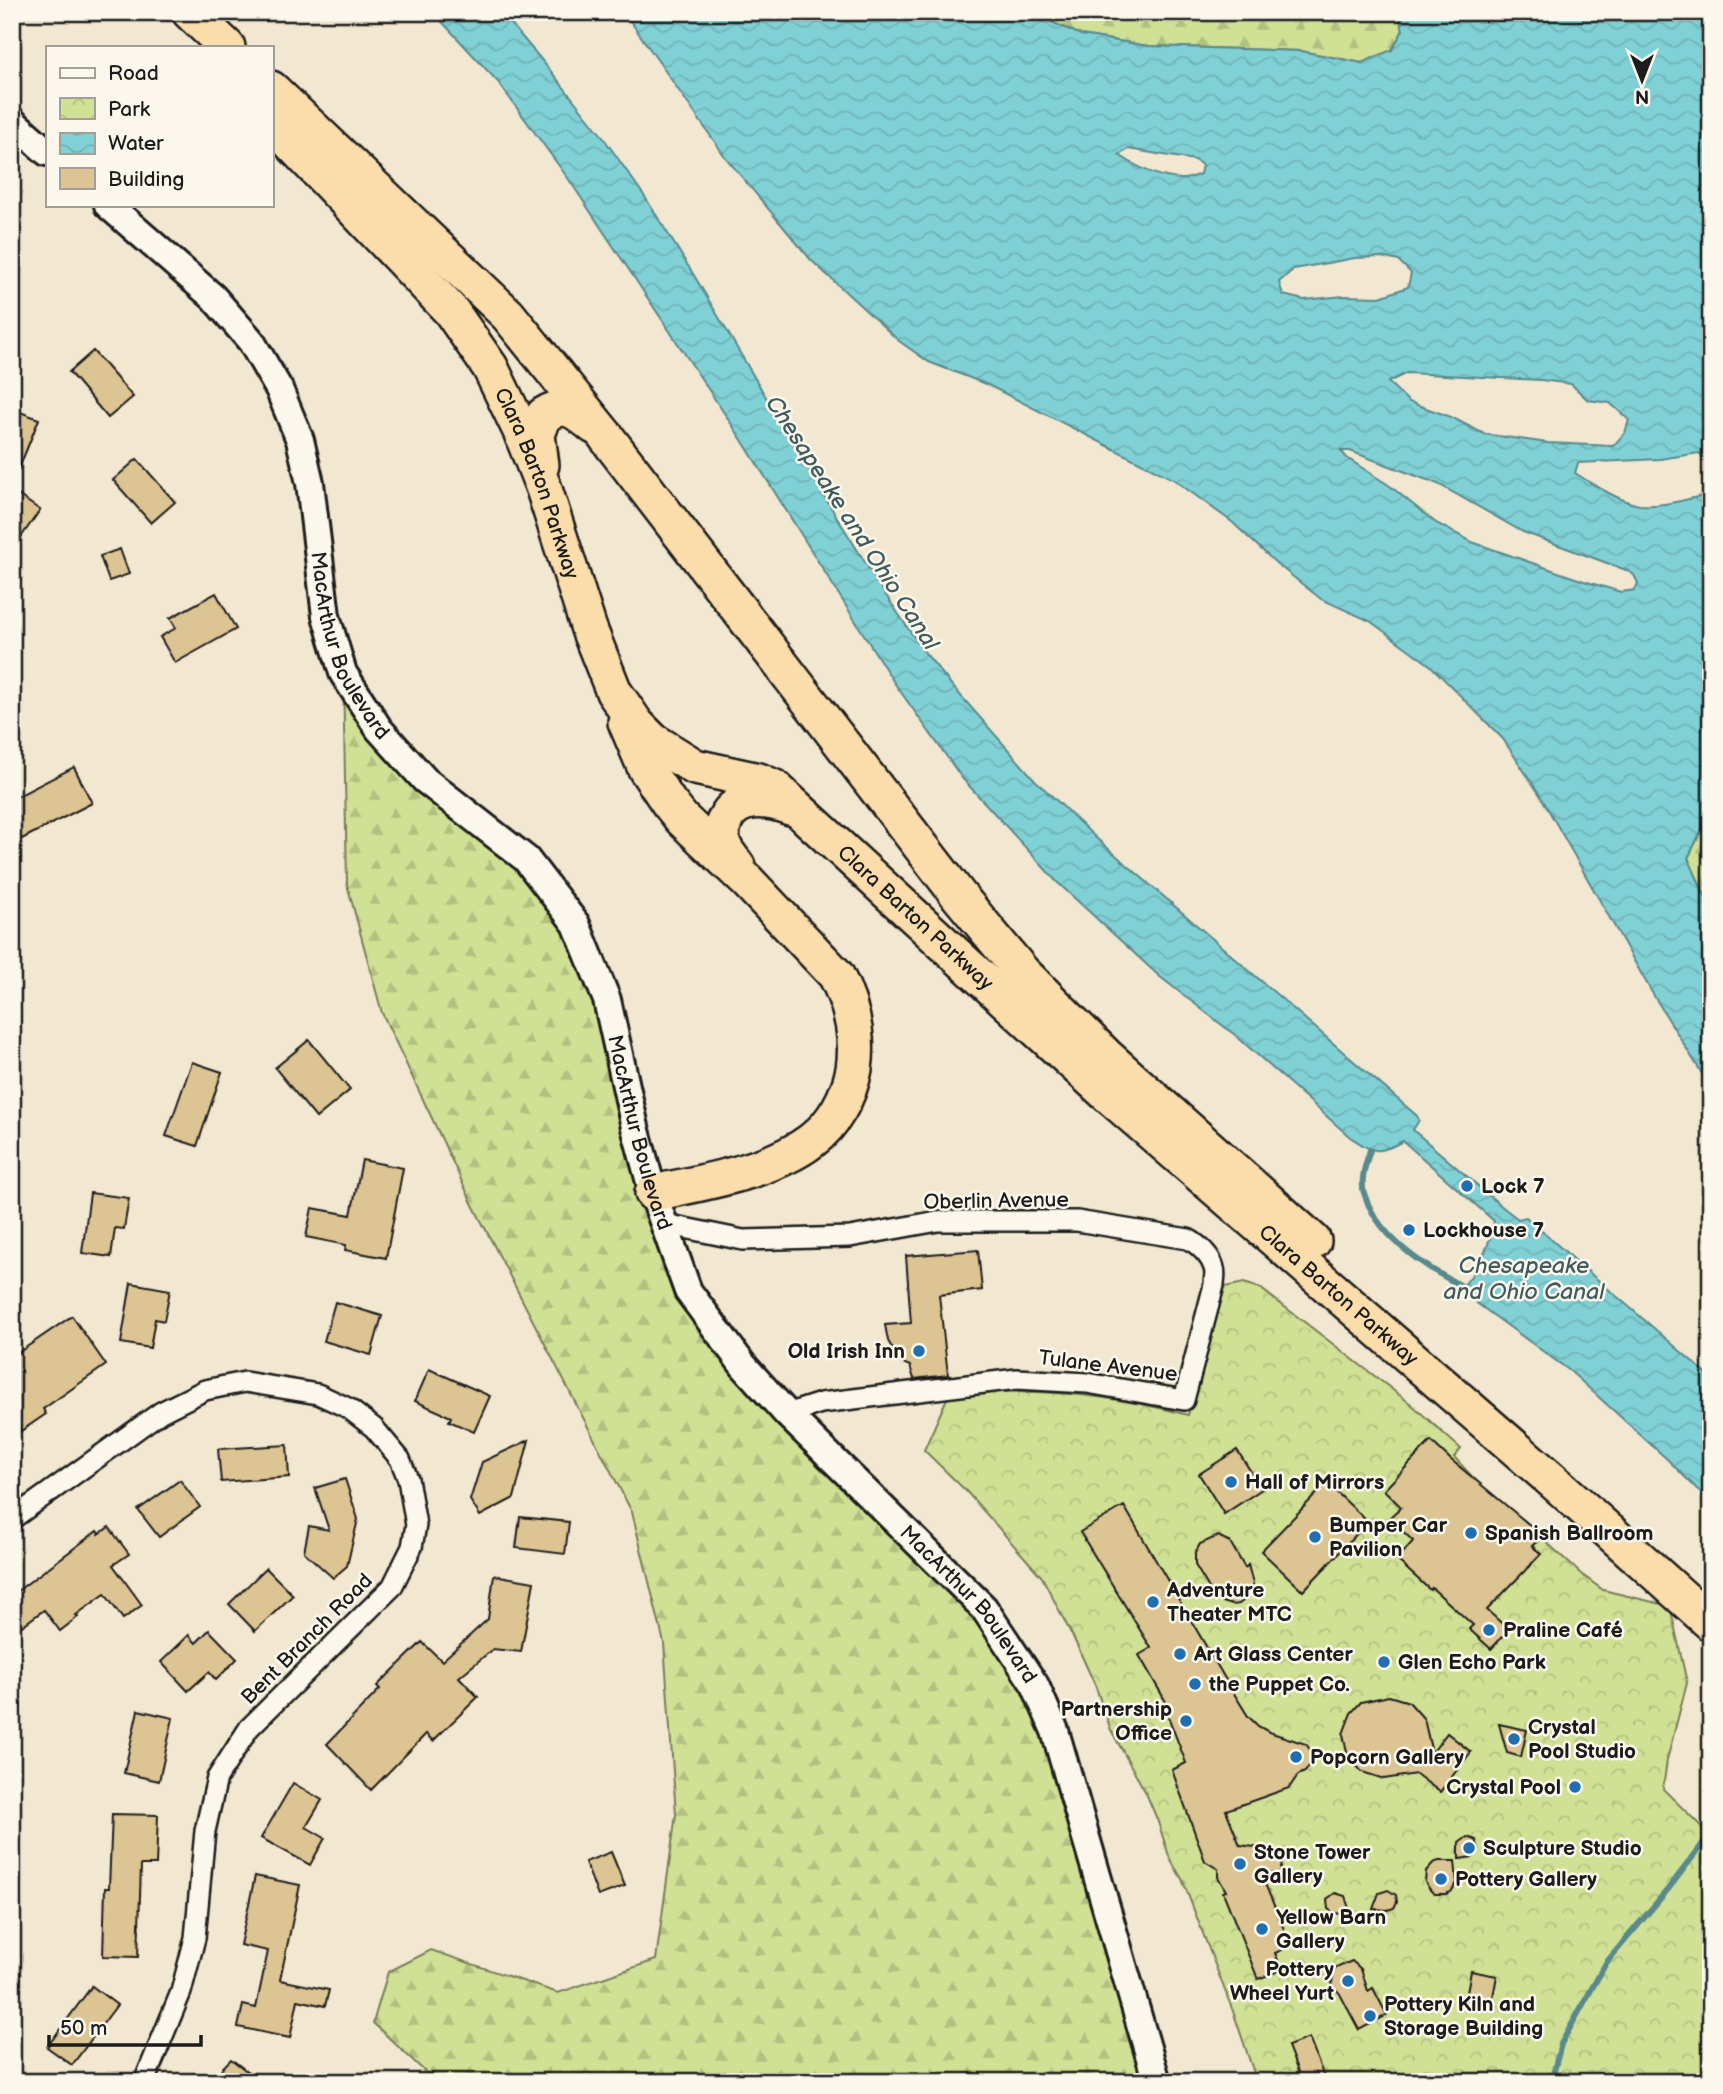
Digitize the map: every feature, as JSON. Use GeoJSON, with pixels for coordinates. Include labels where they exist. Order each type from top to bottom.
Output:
{"type":"FeatureCollection","features":[{"type":"Feature","properties":{"kind":"highway"},"geometry":{"type":"LineString","coordinates":[[166,12],[199,46]]}},
{"type":"Feature","properties":{"kind":"highway"},"geometry":{"type":"LineString","coordinates":[[190,12],[226,46]]}},
{"type":"Feature","properties":{"kind":"highway","name":"Clara Barton Parkway"},"geometry":{"type":"LineString","coordinates":[[273,91],[508,315],[604,434],[959,896],[1022,972],[1106,1056],[1711,1591]]}},
{"type":"Feature","properties":{"kind":"highway","name":"Clara Barton Parkway"},"geometry":{"type":"LineString","coordinates":[[273,124],[451,311],[490,368],[522,431],[544,489],[589,629],[614,692],[636,724],[653,741],[695,767],[758,781],[775,788],[1106,1093],[1551,1479],[1711,1623]]}},
{"type":"Feature","properties":{"kind":"highway"},"geometry":{"type":"LineString","coordinates":[[544,489],[537,435],[544,415],[555,408],[573,410],[604,434]]}},
{"type":"Feature","properties":{"kind":"highway"},"geometry":{"type":"LineString","coordinates":[[614,692],[637,751],[663,795],[682,819],[747,881],[836,975],[846,994],[855,1034],[856,1056],[844,1100],[832,1119],[812,1141],[789,1155],[716,1179],[659,1208]]}},
{"type":"Feature","properties":{"kind":"highway"},"geometry":{"type":"LineString","coordinates":[[747,881],[723,846],[721,832],[728,814],[737,805],[748,801],[780,803],[798,810]]}},
{"type":"Feature","properties":{"kind":"highway"},"geometry":{"type":"LineString","coordinates":[[1022,972],[1105,1042],[1155,1074]]}},
{"type":"Feature","properties":{"kind":"highway"},"geometry":{"type":"LineString","coordinates":[[1259,1175],[1295,1225]]}},
{"type":"Feature","properties":{"kind":"main road"},"geometry":{"type":"LineString","coordinates":[[12,121],[46,151]]}},
{"type":"Feature","properties":{"kind":"main road","name":"MacArthur Boulevard"},"geometry":{"type":"LineString","coordinates":[[109,206],[213,297],[251,341],[279,389],[300,440],[310,483],[326,616],[343,673],[379,729],[425,780],[526,859],[576,924],[607,1000],[635,1127],[659,1208],[688,1290],[743,1365],[787,1414],[985,1608],[1035,1685],[1055,1731],[1157,2082]]}},
{"type":"Feature","properties":{"kind":"street","name":"Oberlin Avenue"},"geometry":{"type":"LineString","coordinates":[[659,1208],[743,1240],[850,1237],[938,1221],[1077,1221],[1188,1239],[1196,1243],[1208,1256],[1215,1269],[1214,1285]]}},
{"type":"Feature","properties":{"kind":"street","name":"Tulane Avenue"},"geometry":{"type":"LineString","coordinates":[[787,1414],[821,1403],[1017,1379],[1087,1383],[1184,1400],[1214,1285]]}},
{"type":"Feature","properties":{"kind":"street","name":"Bent Branch Road"},"geometry":{"type":"LineString","coordinates":[[12,1519],[161,1412],[205,1390],[245,1382],[318,1394],[348,1408],[374,1429],[400,1459],[408,1479],[416,1525],[412,1547],[392,1587],[249,1728],[217,1778],[205,1831],[195,1938],[181,1992],[144,2082]]}},
{"type":"Feature","properties":{"kind":"green space"},"geometry":{"type":"Polygon","coordinates":[[[1029,12],[1398,12],[1403,30],[1392,50],[1362,63],[1301,51],[1148,46],[1081,35],[1029,12]]]}},
{"type":"Feature","properties":{"kind":"green space"},"geometry":{"type":"Polygon","coordinates":[[[343,673],[576,924],[688,1291],[984,1608],[1035,1685],[1157,2082],[436,2082],[373,2023],[388,1972],[431,1950],[558,1993],[656,1960],[676,1814],[664,1643],[632,1512],[473,1205],[382,1013],[347,884],[343,673]]]}},
{"type":"Feature","properties":{"kind":"green space"},"geometry":{"type":"Polygon","coordinates":[[[1711,817],[1711,909],[1688,858],[1706,821],[1711,817]]]}},
{"type":"Feature","properties":{"kind":"green space","name":"Glen Echo Park"},"geometry":{"type":"Polygon","coordinates":[[[1244,1283],[1260,1288],[1411,1404],[1461,1449],[1454,1457],[1479,1484],[1581,1574],[1603,1590],[1670,1606],[1687,1683],[1667,1760],[1663,1789],[1711,1836],[1711,2082],[1257,2082],[1234,2014],[1182,1879],[1170,1859],[1146,1793],[1111,1730],[1095,1685],[1042,1577],[966,1491],[924,1450],[948,1396],[1009,1392],[1069,1394],[1129,1402],[1188,1415],[1225,1287],[1244,1283]]]}},
{"type":"Feature","properties":{"kind":"water","name":"Chesapeake and Ohio Canal"},"geometry":{"type":"Polygon","coordinates":[[[433,12],[501,12],[600,133],[645,197],[695,277],[885,594],[922,649],[1035,780],[1096,838],[1417,1116],[1419,1120],[1413,1130],[1505,1209],[1518,1219],[1526,1217],[1711,1378],[1711,1503],[1570,1371],[1460,1291],[1483,1257],[1494,1221],[1403,1141],[1387,1149],[1376,1150],[1350,1137],[1235,1035],[1159,976],[1057,882],[962,778],[893,681],[742,440],[570,181],[498,82],[433,12]]]}},
{"type":"Feature","properties":{"kind":"water"},"geometry":{"type":"Polygon","coordinates":[[[624,12],[1029,12],[1081,35],[1148,46],[1301,51],[1362,63],[1392,50],[1403,30],[1399,12],[1711,12],[1711,471],[1708,462],[1699,453],[1660,459],[1578,463],[1575,473],[1616,497],[1640,505],[1671,503],[1702,496],[1710,485],[1711,478],[1711,817],[1706,821],[1688,858],[1711,909],[1711,1088],[1654,996],[1540,795],[1503,739],[1430,665],[1370,621],[1321,599],[1277,564],[1232,522],[1173,479],[988,385],[929,362],[899,341],[811,260],[726,158],[624,12]],[[1128,149],[1119,155],[1149,172],[1166,177],[1187,178],[1200,174],[1202,165],[1194,160],[1128,149]],[[1381,257],[1355,258],[1294,269],[1279,282],[1283,295],[1304,300],[1344,296],[1380,297],[1408,287],[1411,273],[1399,261],[1381,257]],[[1407,373],[1388,382],[1409,402],[1451,417],[1484,434],[1548,443],[1613,446],[1625,433],[1629,420],[1610,403],[1588,400],[1571,384],[1407,373]],[[1341,451],[1347,458],[1390,486],[1436,523],[1472,542],[1621,592],[1635,590],[1638,583],[1634,575],[1626,570],[1523,532],[1438,484],[1350,451],[1341,451]]]}},
{"type":"Feature","properties":{"kind":"building"},"geometry":{"type":"Polygon","coordinates":[[[93,351],[133,397],[108,418],[69,372],[93,351]]]}},
{"type":"Feature","properties":{"kind":"building"},"geometry":{"type":"Polygon","coordinates":[[[12,409],[39,419],[13,483],[12,483],[12,409]]]}},
{"type":"Feature","properties":{"kind":"building"},"geometry":{"type":"Polygon","coordinates":[[[137,459],[175,502],[151,523],[113,480],[137,459]]]}},
{"type":"Feature","properties":{"kind":"building"},"geometry":{"type":"Polygon","coordinates":[[[12,491],[40,510],[12,550],[12,491]]]}},
{"type":"Feature","properties":{"kind":"building"},"geometry":{"type":"Polygon","coordinates":[[[120,549],[129,574],[109,581],[100,556],[120,549]]]}},
{"type":"Feature","properties":{"kind":"building"},"geometry":{"type":"Polygon","coordinates":[[[216,593],[236,629],[175,663],[160,637],[176,628],[170,618],[216,593]]]}},
{"type":"Feature","properties":{"kind":"building"},"geometry":{"type":"Polygon","coordinates":[[[74,767],[92,803],[12,844],[12,799],[74,767]]]}},
{"type":"Feature","properties":{"kind":"building"},"geometry":{"type":"Polygon","coordinates":[[[309,1040],[350,1090],[316,1118],[275,1068],[309,1040]]]}},
{"type":"Feature","properties":{"kind":"building"},"geometry":{"type":"Polygon","coordinates":[[[192,1062],[222,1072],[197,1146],[166,1136],[192,1062]]]}},
{"type":"Feature","properties":{"kind":"building"},"geometry":{"type":"Polygon","coordinates":[[[362,1160],[403,1168],[386,1258],[345,1250],[346,1245],[306,1237],[312,1208],[351,1215],[362,1160]]]}},
{"type":"Feature","properties":{"kind":"building"},"geometry":{"type":"Polygon","coordinates":[[[90,1193],[129,1198],[124,1229],[115,1228],[111,1257],[82,1253],[90,1193]]]}},
{"type":"Feature","properties":{"kind":"building"},"geometry":{"type":"Polygon","coordinates":[[[978,1250],[982,1290],[939,1295],[948,1375],[914,1379],[910,1366],[900,1362],[888,1341],[885,1325],[911,1323],[906,1256],[978,1250]]]}},
{"type":"Feature","properties":{"kind":"building"},"geometry":{"type":"Polygon","coordinates":[[[131,1283],[170,1290],[164,1321],[155,1319],[150,1348],[121,1343],[131,1283]]]}},
{"type":"Feature","properties":{"kind":"building"},"geometry":{"type":"Polygon","coordinates":[[[335,1302],[382,1316],[371,1355],[324,1341],[335,1302]]]}},
{"type":"Feature","properties":{"kind":"building"},"geometry":{"type":"Polygon","coordinates":[[[72,1316],[106,1365],[43,1409],[46,1414],[21,1431],[12,1418],[12,1357],[72,1316]]]}},
{"type":"Feature","properties":{"kind":"building"},"geometry":{"type":"Polygon","coordinates":[[[429,1369],[490,1396],[474,1432],[449,1421],[451,1417],[415,1401],[429,1369]]]}},
{"type":"Feature","properties":{"kind":"building"},"geometry":{"type":"Polygon","coordinates":[[[529,1440],[514,1498],[480,1516],[470,1500],[482,1462],[529,1440]]]}},
{"type":"Feature","properties":{"kind":"building","name":"Spanish Ballroom"},"geometry":{"type":"Polygon","coordinates":[[[1431,1441],[1543,1536],[1532,1546],[1541,1554],[1487,1610],[1509,1630],[1491,1649],[1469,1629],[1473,1625],[1397,1560],[1413,1541],[1389,1518],[1401,1507],[1384,1490],[1431,1441]]]}},
{"type":"Feature","properties":{"kind":"building"},"geometry":{"type":"Polygon","coordinates":[[[287,1445],[289,1477],[221,1482],[218,1449],[287,1445]]]}},
{"type":"Feature","properties":{"kind":"building","name":"Hall of Mirrors"},"geometry":{"type":"Polygon","coordinates":[[[1237,1450],[1262,1489],[1224,1514],[1199,1474],[1237,1450]]]}},
{"type":"Feature","properties":{"kind":"building"},"geometry":{"type":"Polygon","coordinates":[[[345,1479],[358,1519],[347,1566],[333,1578],[304,1552],[309,1526],[329,1530],[315,1488],[345,1479]]]}},
{"type":"Feature","properties":{"kind":"building"},"geometry":{"type":"Polygon","coordinates":[[[180,1480],[200,1507],[159,1537],[138,1510],[180,1480]]]}},
{"type":"Feature","properties":{"kind":"building","name":"Bumper Car Pavilion"},"geometry":{"type":"Polygon","coordinates":[[[1327,1483],[1368,1522],[1303,1591],[1261,1551],[1327,1483]]]}},
{"type":"Feature","properties":{"kind":"building"},"geometry":{"type":"Polygon","coordinates":[[[1124,1506],[1248,1716],[1269,1732],[1306,1744],[1313,1754],[1305,1772],[1298,1775],[1289,1788],[1226,1810],[1240,1845],[1284,1851],[1280,1874],[1260,1872],[1291,1946],[1275,1953],[1282,1970],[1258,1979],[1223,1892],[1226,1891],[1218,1877],[1218,1869],[1205,1861],[1172,1770],[1186,1763],[1163,1703],[1166,1702],[1139,1655],[1151,1648],[1080,1532],[1124,1506]]]}},
{"type":"Feature","properties":{"kind":"building"},"geometry":{"type":"Polygon","coordinates":[[[520,1517],[569,1522],[565,1554],[516,1548],[520,1517]]]}},
{"type":"Feature","properties":{"kind":"building"},"geometry":{"type":"Polygon","coordinates":[[[109,1527],[129,1554],[113,1565],[142,1605],[123,1619],[105,1594],[76,1615],[78,1617],[60,1631],[44,1610],[12,1633],[12,1595],[97,1531],[99,1534],[109,1527]]]}},
{"type":"Feature","properties":{"kind":"building"},"geometry":{"type":"Polygon","coordinates":[[[1218,1536],[1230,1542],[1245,1568],[1248,1565],[1253,1584],[1251,1591],[1239,1604],[1232,1605],[1216,1600],[1195,1565],[1195,1553],[1200,1544],[1218,1536]]]}},
{"type":"Feature","properties":{"kind":"building"},"geometry":{"type":"Polygon","coordinates":[[[266,1568],[293,1595],[255,1631],[229,1604],[266,1568]]]}},
{"type":"Feature","properties":{"kind":"building"},"geometry":{"type":"Polygon","coordinates":[[[494,1575],[534,1582],[521,1652],[493,1649],[459,1677],[478,1697],[433,1741],[426,1734],[371,1790],[327,1744],[380,1689],[377,1686],[422,1642],[442,1661],[488,1619],[494,1575]]]}},
{"type":"Feature","properties":{"kind":"building"},"geometry":{"type":"Polygon","coordinates":[[[209,1630],[237,1659],[216,1680],[209,1672],[188,1691],[161,1662],[189,1635],[196,1643],[209,1630]]]}},
{"type":"Feature","properties":{"kind":"building"},"geometry":{"type":"Polygon","coordinates":[[[1389,1696],[1409,1702],[1424,1719],[1432,1753],[1447,1733],[1471,1752],[1440,1792],[1416,1774],[1384,1779],[1362,1772],[1348,1756],[1343,1734],[1351,1713],[1361,1702],[1389,1696]]]}},
{"type":"Feature","properties":{"kind":"building"},"geometry":{"type":"Polygon","coordinates":[[[138,1710],[173,1718],[159,1781],[124,1773],[138,1710]]]}},
{"type":"Feature","properties":{"kind":"building","name":"Crystal Pool Studio"},"geometry":{"type":"Polygon","coordinates":[[[1499,1724],[1527,1730],[1521,1757],[1507,1753],[1499,1724]]]}},
{"type":"Feature","properties":{"kind":"building"},"geometry":{"type":"Polygon","coordinates":[[[293,1783],[322,1800],[306,1827],[325,1838],[310,1865],[261,1838],[293,1783]]]}},
{"type":"Feature","properties":{"kind":"building"},"geometry":{"type":"Polygon","coordinates":[[[112,1814],[158,1815],[156,1865],[141,1865],[138,1957],[103,1956],[105,1888],[109,1888],[112,1814]]]}},
{"type":"Feature","properties":{"kind":"building","name":"Sculpture Studio"},"geometry":{"type":"Polygon","coordinates":[[[1467,1837],[1476,1840],[1479,1849],[1473,1857],[1459,1859],[1459,1843],[1467,1837]]]}},
{"type":"Feature","properties":{"kind":"building"},"geometry":{"type":"Polygon","coordinates":[[[611,1852],[625,1886],[598,1896],[585,1862],[611,1852]]]}},
{"type":"Feature","properties":{"kind":"building","name":"Pottery Gallery"},"geometry":{"type":"Polygon","coordinates":[[[1439,1861],[1455,1861],[1457,1883],[1451,1892],[1446,1894],[1435,1894],[1425,1882],[1426,1871],[1439,1861]]]}},
{"type":"Feature","properties":{"kind":"building"},"geometry":{"type":"Polygon","coordinates":[[[255,1876],[300,1885],[280,1980],[329,1990],[325,2006],[298,2000],[290,2038],[238,2027],[243,2005],[256,2008],[268,1951],[240,1945],[255,1876]]]}},
{"type":"Feature","properties":{"kind":"building"},"geometry":{"type":"Polygon","coordinates":[[[1388,1890],[1396,1895],[1394,1908],[1373,1909],[1379,1893],[1388,1890]]]}},
{"type":"Feature","properties":{"kind":"building"},"geometry":{"type":"Polygon","coordinates":[[[1335,1893],[1345,1896],[1351,1915],[1334,1913],[1328,1909],[1327,1899],[1335,1893]]]}},
{"type":"Feature","properties":{"kind":"building"},"geometry":{"type":"Polygon","coordinates":[[[1352,1961],[1361,1969],[1368,1991],[1373,1988],[1387,2015],[1359,2030],[1332,1984],[1336,1968],[1352,1961]]]}},
{"type":"Feature","properties":{"kind":"building"},"geometry":{"type":"Polygon","coordinates":[[[1471,1971],[1497,1976],[1491,2007],[1465,2002],[1471,1971]]]}},
{"type":"Feature","properties":{"kind":"building"},"geometry":{"type":"Polygon","coordinates":[[[92,1986],[117,2005],[72,2065],[47,2047],[92,1986]]]}},
{"type":"Feature","properties":{"kind":"building"},"geometry":{"type":"Polygon","coordinates":[[[1309,2038],[1326,2082],[1302,2082],[1288,2046],[1309,2038]]]}},
{"type":"Feature","properties":{"kind":"building"},"geometry":{"type":"Polygon","coordinates":[[[231,2059],[261,2082],[209,2082],[231,2059]]]}},
{"type":"Feature","properties":{"kind":"waterway","name":"Chesapeake and Ohio Canal"},"geometry":{"type":"LineString","coordinates":[[1370,1150],[1363,1188],[1370,1209],[1379,1223],[1418,1260],[1462,1286]]}},
{"type":"Feature","properties":{"kind":"waterway"},"geometry":{"type":"LineString","coordinates":[[1551,2082],[1561,2044],[1606,1963],[1711,1833]]}},
{"type":"Feature","properties":{"kind":"place","name":"Lock 7"},"geometry":{"type":"Point","coordinates":[1467,1186]}},
{"type":"Feature","properties":{"kind":"place","name":"Lockhouse 7"},"geometry":{"type":"Point","coordinates":[1409,1230]}},
{"type":"Feature","properties":{"kind":"place","name":"Old Irish Inn"},"geometry":{"type":"Point","coordinates":[919,1351]}},
{"type":"Feature","properties":{"kind":"place","name":"Hall of Mirrors"},"geometry":{"type":"Point","coordinates":[1231,1482]}},
{"type":"Feature","properties":{"kind":"place","name":"Spanish Ballroom"},"geometry":{"type":"Point","coordinates":[1471,1533]}},
{"type":"Feature","properties":{"kind":"place","name":"Bumper Car Pavilion"},"geometry":{"type":"Point","coordinates":[1315,1537]}},
{"type":"Feature","properties":{"kind":"place","name":"Adventure Theater MTC"},"geometry":{"type":"Point","coordinates":[1153,1602]}},
{"type":"Feature","properties":{"kind":"place","name":"Praline Café"},"geometry":{"type":"Point","coordinates":[1489,1630]}},
{"type":"Feature","properties":{"kind":"place","name":"Art Glass Center"},"geometry":{"type":"Point","coordinates":[1180,1654]}},
{"type":"Feature","properties":{"kind":"place","name":"Glen Echo Park"},"geometry":{"type":"Point","coordinates":[1384,1662]}},
{"type":"Feature","properties":{"kind":"place","name":"the Puppet Co."},"geometry":{"type":"Point","coordinates":[1195,1684]}},
{"type":"Feature","properties":{"kind":"place","name":"Partnership Office"},"geometry":{"type":"Point","coordinates":[1186,1721]}},
{"type":"Feature","properties":{"kind":"place","name":"Crystal Pool Studio"},"geometry":{"type":"Point","coordinates":[1514,1739]}},
{"type":"Feature","properties":{"kind":"place","name":"Popcorn Gallery"},"geometry":{"type":"Point","coordinates":[1296,1757]}},
{"type":"Feature","properties":{"kind":"place","name":"Crystal Pool"},"geometry":{"type":"Point","coordinates":[1575,1787]}},
{"type":"Feature","properties":{"kind":"place","name":"Sculpture Studio"},"geometry":{"type":"Point","coordinates":[1469,1848]}},
{"type":"Feature","properties":{"kind":"place","name":"Stone Tower Gallery"},"geometry":{"type":"Point","coordinates":[1240,1864]}},
{"type":"Feature","properties":{"kind":"place","name":"Pottery Gallery"},"geometry":{"type":"Point","coordinates":[1441,1879]}},
{"type":"Feature","properties":{"kind":"place","name":"Yellow Barn Gallery"},"geometry":{"type":"Point","coordinates":[1262,1929]}},
{"type":"Feature","properties":{"kind":"place","name":"Pottery Wheel Yurt"},"geometry":{"type":"Point","coordinates":[1348,1981]}},
{"type":"Feature","properties":{"kind":"place","name":"Pottery Kiln and Storage Building"},"geometry":{"type":"Point","coordinates":[1370,2016]}}]}
